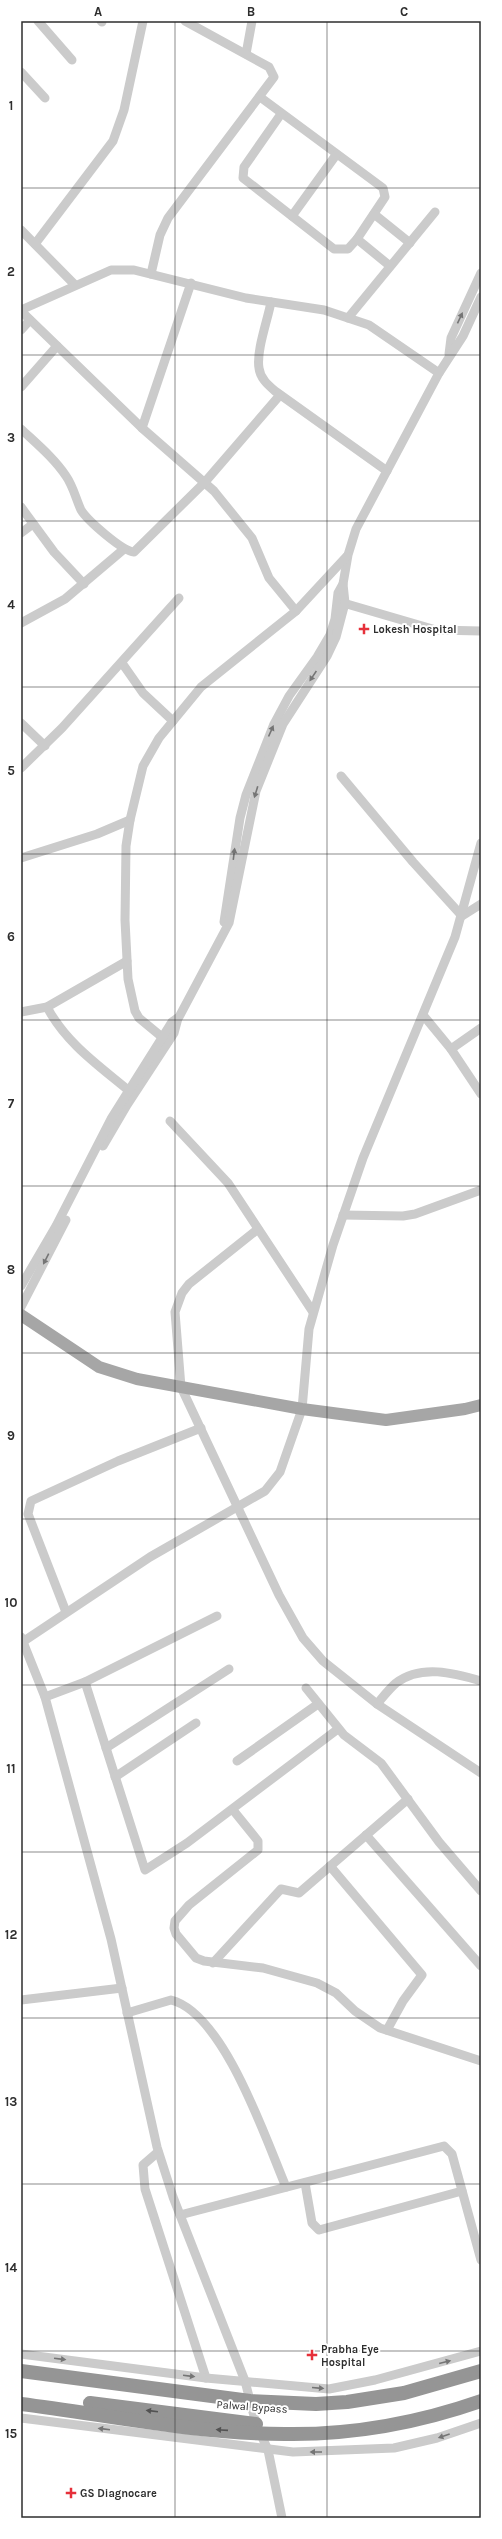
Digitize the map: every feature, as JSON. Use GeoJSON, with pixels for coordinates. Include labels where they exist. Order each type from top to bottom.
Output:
{"type":"FeatureCollection","features":[{"type":"Feature","properties":{"kind":"highway"},"geometry":{"type":"LineString","coordinates":[[21,2371],[250,2401],[316,2404],[347,2402],[404,2393],[481,2371]]}},
{"type":"Feature","properties":{"kind":"highway","name":"Palwal Bypass"},"geometry":{"type":"LineString","coordinates":[[21,2380],[248,2408],[331,2410],[396,2400],[481,2378]]}},
{"type":"Feature","properties":{"kind":"highway","name":"Palwal Bypass"},"geometry":{"type":"LineString","coordinates":[[21,2394],[271,2425],[356,2422],[416,2413],[481,2396]]}},
{"type":"Feature","properties":{"kind":"highway"},"geometry":{"type":"LineString","coordinates":[[21,2404],[215,2430],[260,2433],[336,2432],[380,2427],[424,2418],[481,2402]]}},
{"type":"Feature","properties":{"kind":"main road"},"geometry":{"type":"LineString","coordinates":[[21,1315],[99,1366],[137,1379],[302,1409],[386,1420],[465,1409],[481,1405]]}},
{"type":"Feature","properties":{"kind":"street"},"geometry":{"type":"LineString","coordinates":[[38,21],[72,60]]}},
{"type":"Feature","properties":{"kind":"street"},"geometry":{"type":"LineString","coordinates":[[34,244],[113,141],[124,110],[143,21]]}},
{"type":"Feature","properties":{"kind":"street"},"geometry":{"type":"LineString","coordinates":[[151,274],[160,235],[168,218],[273,81],[273,73],[269,67],[185,21]]}},
{"type":"Feature","properties":{"kind":"street"},"geometry":{"type":"LineString","coordinates":[[246,54],[252,21]]}},
{"type":"Feature","properties":{"kind":"street"},"geometry":{"type":"LineString","coordinates":[[21,72],[45,98]]}},
{"type":"Feature","properties":{"kind":"street"},"geometry":{"type":"LineString","coordinates":[[260,97],[385,192],[385,197],[374,214],[357,239],[348,249],[340,251],[246,180],[242,174],[244,167],[281,114]]}},
{"type":"Feature","properties":{"kind":"street"},"geometry":{"type":"LineString","coordinates":[[292,216],[336,155]]}},
{"type":"Feature","properties":{"kind":"street"},"geometry":{"type":"LineString","coordinates":[[348,318],[435,212]]}},
{"type":"Feature","properties":{"kind":"street"},"geometry":{"type":"LineString","coordinates":[[374,214],[410,243]]}},
{"type":"Feature","properties":{"kind":"street"},"geometry":{"type":"LineString","coordinates":[[21,230],[75,285]]}},
{"type":"Feature","properties":{"kind":"street"},"geometry":{"type":"LineString","coordinates":[[357,239],[390,266]]}},
{"type":"Feature","properties":{"kind":"street"},"geometry":{"type":"LineString","coordinates":[[296,611],[266,574],[252,538],[224,502],[205,482],[142,428],[21,311],[75,285],[111,270],[134,270],[191,283],[246,298],[324,310],[369,325],[439,373]]}},
{"type":"Feature","properties":{"kind":"street"},"geometry":{"type":"LineString","coordinates":[[449,355],[451,338],[481,273]]}},
{"type":"Feature","properties":{"kind":"street"},"geometry":{"type":"LineString","coordinates":[[142,428],[191,283]]}},
{"type":"Feature","properties":{"kind":"street"},"geometry":{"type":"LineString","coordinates":[[21,1307],[98,1156],[178,1017],[223,934],[232,910],[256,791],[283,724],[327,656],[336,637],[348,554],[356,529],[439,373],[449,355],[463,336],[481,297]]}},
{"type":"Feature","properties":{"kind":"street"},"geometry":{"type":"LineString","coordinates":[[271,302],[259,367],[266,383],[280,395],[387,471]]}},
{"type":"Feature","properties":{"kind":"street"},"geometry":{"type":"LineString","coordinates":[[21,330],[30,320]]}},
{"type":"Feature","properties":{"kind":"street"},"geometry":{"type":"LineString","coordinates":[[21,387],[56,346]]}},
{"type":"Feature","properties":{"kind":"street"},"geometry":{"type":"LineString","coordinates":[[21,430],[44,451],[66,477],[87,517],[124,549],[129,552],[137,551],[205,482],[280,395]]}},
{"type":"Feature","properties":{"kind":"street"},"geometry":{"type":"LineString","coordinates":[[21,507],[54,552],[84,584]]}},
{"type":"Feature","properties":{"kind":"street"},"geometry":{"type":"LineString","coordinates":[[21,533],[33,524]]}},
{"type":"Feature","properties":{"kind":"street"},"geometry":{"type":"LineString","coordinates":[[21,623],[65,599],[124,549]]}},
{"type":"Feature","properties":{"kind":"street"},"geometry":{"type":"LineString","coordinates":[[165,1040],[139,1018],[132,1005],[127,961],[125,879],[130,820],[143,766],[151,749],[172,721],[201,687],[296,611],[348,554]]}},
{"type":"Feature","properties":{"kind":"street"},"geometry":{"type":"LineString","coordinates":[[21,768],[45,746],[122,663],[179,598]]}},
{"type":"Feature","properties":{"kind":"street"},"geometry":{"type":"LineString","coordinates":[[341,602],[436,630],[481,631]]}},
{"type":"Feature","properties":{"kind":"street"},"geometry":{"type":"LineString","coordinates":[[122,663],[143,693],[172,721]]}},
{"type":"Feature","properties":{"kind":"street"},"geometry":{"type":"LineString","coordinates":[[21,723],[45,746]]}},
{"type":"Feature","properties":{"kind":"street"},"geometry":{"type":"LineString","coordinates":[[341,776],[413,862],[462,916]]}},
{"type":"Feature","properties":{"kind":"street"},"geometry":{"type":"LineString","coordinates":[[21,858],[97,834],[130,820]]}},
{"type":"Feature","properties":{"kind":"street"},"geometry":{"type":"LineString","coordinates":[[282,2518],[268,2450],[260,2433],[245,2381],[180,2215],[158,2152],[110,1934],[45,1697],[22,1640],[150,1557],[265,1491],[274,1482],[285,1460],[302,1409],[313,1312],[343,1215],[390,1089],[423,1015],[462,916],[481,843]]}},
{"type":"Feature","properties":{"kind":"street"},"geometry":{"type":"LineString","coordinates":[[462,916],[481,904]]}},
{"type":"Feature","properties":{"kind":"street"},"geometry":{"type":"LineString","coordinates":[[21,1012],[47,1007],[127,961]]}},
{"type":"Feature","properties":{"kind":"street"},"geometry":{"type":"LineString","coordinates":[[47,1007],[56,1025],[75,1046],[128,1090]]}},
{"type":"Feature","properties":{"kind":"street"},"geometry":{"type":"LineString","coordinates":[[423,1015],[450,1049],[481,1094]]}},
{"type":"Feature","properties":{"kind":"street"},"geometry":{"type":"LineString","coordinates":[[450,1049],[481,1028]]}},
{"type":"Feature","properties":{"kind":"street"},"geometry":{"type":"LineString","coordinates":[[21,1286],[56,1226],[111,1119],[128,1090],[165,1040]]}},
{"type":"Feature","properties":{"kind":"street"},"geometry":{"type":"LineString","coordinates":[[170,1121],[228,1183],[313,1312]]}},
{"type":"Feature","properties":{"kind":"street"},"geometry":{"type":"LineString","coordinates":[[343,1215],[403,1216],[415,1214],[481,1190]]}},
{"type":"Feature","properties":{"kind":"street"},"geometry":{"type":"LineString","coordinates":[[258,1229],[189,1284],[182,1293],[175,1312],[181,1387],[239,1507],[279,1595],[303,1638],[323,1661],[377,1704],[481,1773]]}},
{"type":"Feature","properties":{"kind":"street"},"geometry":{"type":"LineString","coordinates":[[66,1612],[28,1514],[31,1502],[118,1461],[201,1428]]}},
{"type":"Feature","properties":{"kind":"street"},"geometry":{"type":"LineString","coordinates":[[45,1697],[85,1682],[217,1616]]}},
{"type":"Feature","properties":{"kind":"street"},"geometry":{"type":"LineString","coordinates":[[106,1748],[229,1669]]}},
{"type":"Feature","properties":{"kind":"street"},"geometry":{"type":"LineString","coordinates":[[377,1704],[403,1679],[430,1672],[442,1672],[481,1681]]}},
{"type":"Feature","properties":{"kind":"street"},"geometry":{"type":"LineString","coordinates":[[85,1682],[145,1870],[233,1810],[338,1729]]}},
{"type":"Feature","properties":{"kind":"street"},"geometry":{"type":"LineString","coordinates":[[306,1688],[338,1729],[381,1763],[439,1842],[481,1891]]}},
{"type":"Feature","properties":{"kind":"street"},"geometry":{"type":"LineString","coordinates":[[237,1761],[318,1704]]}},
{"type":"Feature","properties":{"kind":"street"},"geometry":{"type":"LineString","coordinates":[[116,1777],[196,1723]]}},
{"type":"Feature","properties":{"kind":"street"},"geometry":{"type":"LineString","coordinates":[[213,1963],[281,1889],[299,1893],[408,1798]]}},
{"type":"Feature","properties":{"kind":"street"},"geometry":{"type":"LineString","coordinates":[[233,1810],[258,1841],[258,1850],[250,1859],[189,1905],[175,1921],[174,1928],[176,1934],[196,1958],[213,1963],[263,1968],[317,1983],[336,1992],[365,2019],[387,2030],[481,2061]]}},
{"type":"Feature","properties":{"kind":"street"},"geometry":{"type":"LineString","coordinates":[[366,1835],[481,1966]]}},
{"type":"Feature","properties":{"kind":"street"},"geometry":{"type":"LineString","coordinates":[[330,1866],[422,1975],[403,2001],[387,2030]]}},
{"type":"Feature","properties":{"kind":"street"},"geometry":{"type":"LineString","coordinates":[[21,2000],[122,1988]]}},
{"type":"Feature","properties":{"kind":"street"},"geometry":{"type":"LineString","coordinates":[[127,2013],[171,2000],[185,2008],[213,2032],[237,2072],[286,2187]]}},
{"type":"Feature","properties":{"kind":"street"},"geometry":{"type":"LineString","coordinates":[[180,2215],[444,2146],[452,2154],[481,2260]]}},
{"type":"Feature","properties":{"kind":"street"},"geometry":{"type":"LineString","coordinates":[[158,2152],[143,2165],[145,2189],[206,2378]]}},
{"type":"Feature","properties":{"kind":"street"},"geometry":{"type":"LineString","coordinates":[[305,2183],[312,2223],[319,2230],[462,2192]]}},
{"type":"Feature","properties":{"kind":"street"},"geometry":{"type":"LineString","coordinates":[[21,2354],[206,2378],[329,2389],[375,2380],[481,2351]]}},
{"type":"Feature","properties":{"kind":"street"},"geometry":{"type":"LineString","coordinates":[[21,2418],[268,2450],[323,2452],[394,2448],[437,2438],[481,2423]]}},
{"type":"Feature","properties":{"kind":"place","name":"Lokesh Hospital"},"geometry":{"type":"Point","coordinates":[364,629]}},
{"type":"Feature","properties":{"kind":"place","name":"Prabha Eye Hospital"},"geometry":{"type":"Point","coordinates":[312,2355]}},
{"type":"Feature","properties":{"kind":"place","name":"GS Diagnocare"},"geometry":{"type":"Point","coordinates":[71,2493]}}]}
